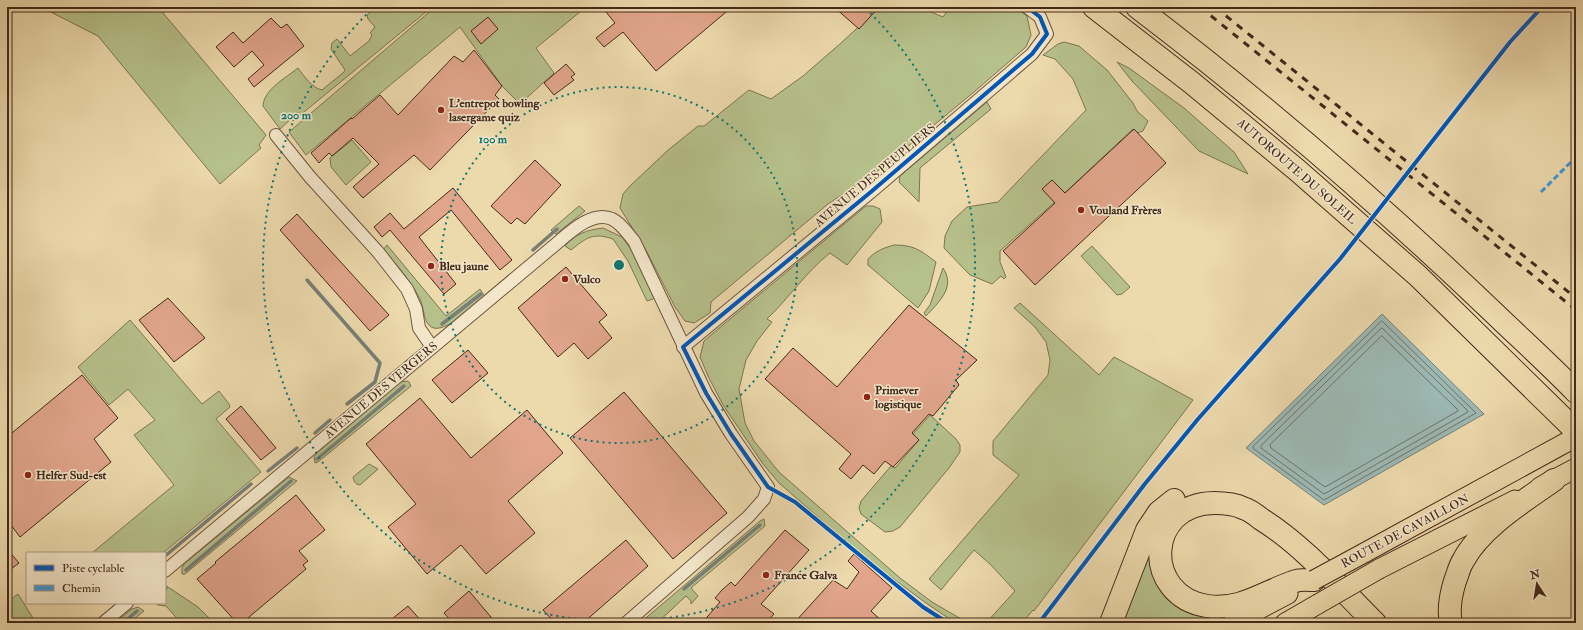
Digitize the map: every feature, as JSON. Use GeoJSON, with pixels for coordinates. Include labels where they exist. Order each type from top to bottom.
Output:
{"type":"FeatureCollection","features":[{"type":"Feature","properties":{"kind":"highway","name":"AUTOROUTE DU SOLEIL"},"geometry":{"type":"LineString","coordinates":[[1094,7],[1192,82],[1297,170],[1418,276],[1576,431]]}},
{"type":"Feature","properties":{"kind":"highway"},"geometry":{"type":"LineString","coordinates":[[1137,7],[1203,57],[1374,202],[1435,257],[1576,392]]}},
{"type":"Feature","properties":{"kind":"highway"},"geometry":{"type":"LineString","coordinates":[[1451,623],[1449,616],[1452,591],[1462,561],[1482,535],[1512,509],[1554,480]]}},
{"type":"Feature","properties":{"kind":"highway"},"geometry":{"type":"LineString","coordinates":[[1111,623],[1147,530],[1159,512],[1175,500],[1193,493],[1215,491],[1238,494],[1256,502],[1280,517],[1389,623]]}},
{"type":"Feature","properties":{"kind":"highway"},"geometry":{"type":"LineString","coordinates":[[1303,582],[1240,605],[1207,606],[1188,601],[1169,585],[1163,574],[1160,546],[1169,523],[1180,512],[1193,506],[1204,503],[1222,503],[1243,508],[1289,538],[1375,623]]}},
{"type":"Feature","properties":{"kind":"main road","name":"ROUTE DE CAVAILLON"},"geometry":{"type":"LineString","coordinates":[[1234,623],[1303,582],[1364,553],[1576,437]]}},
{"type":"Feature","properties":{"kind":"main road","name":"ROUTE DE CAVAILLON"},"geometry":{"type":"LineString","coordinates":[[1285,623],[1380,569],[1576,468]]}},
{"type":"Feature","properties":{"kind":"street","name":"AVENUE DES PEUPLIERS"},"geometry":{"type":"LineString","coordinates":[[683,348],[866,196],[1032,54],[1047,34],[1040,17],[1027,7]]}},
{"type":"Feature","properties":{"kind":"street"},"geometry":{"type":"LineString","coordinates":[[276,135],[310,177],[378,252],[406,289],[416,309],[419,328],[432,348]]}},
{"type":"Feature","properties":{"kind":"street","name":"AVENUE DES VERGERS"},"geometry":{"type":"LineString","coordinates":[[166,570],[584,221],[612,218],[634,241],[683,348]]}},
{"type":"Feature","properties":{"kind":"street"},"geometry":{"type":"LineString","coordinates":[[626,623],[748,517],[764,499],[768,487],[720,416],[706,393],[683,348]]}},
{"type":"Feature","properties":{"kind":"street"},"geometry":{"type":"LineString","coordinates":[[103,623],[126,604]]}},
{"type":"Feature","properties":{"kind":"green space"},"geometry":{"type":"Polygon","coordinates":[[[41,7],[158,7],[266,135],[259,145],[261,148],[220,184],[98,36],[41,7]]]}},
{"type":"Feature","properties":{"kind":"green space"},"geometry":{"type":"Polygon","coordinates":[[[376,7],[432,7],[293,121],[291,119],[280,129],[263,106],[267,94],[276,84],[298,68],[315,87],[322,90],[345,70],[331,49],[332,43],[337,39],[350,56],[369,41],[372,35],[370,33],[375,27],[368,19],[367,15],[376,7]]]}},
{"type":"Feature","properties":{"kind":"green space"},"geometry":{"type":"Polygon","coordinates":[[[435,7],[586,7],[536,48],[554,73],[520,104],[502,86],[460,27],[306,155],[289,132],[435,7]]]}},
{"type":"Feature","properties":{"kind":"green space"},"geometry":{"type":"Polygon","coordinates":[[[880,7],[919,7],[943,17],[950,7],[1015,7],[1027,16],[1031,35],[1026,47],[974,92],[882,168],[828,204],[711,302],[710,313],[694,323],[685,321],[675,307],[647,252],[620,208],[623,194],[667,151],[698,126],[704,126],[749,90],[771,99],[803,76],[880,7]]]}},
{"type":"Feature","properties":{"kind":"green space"},"geometry":{"type":"Polygon","coordinates":[[[1064,42],[1079,46],[1107,70],[1133,103],[1137,111],[1148,121],[1143,131],[1137,133],[1133,129],[1000,251],[1000,262],[1006,277],[1004,279],[1001,276],[992,284],[970,275],[944,248],[945,236],[952,221],[967,207],[998,202],[1086,110],[1073,79],[1055,59],[1043,55],[1058,44],[1064,42]]]}},
{"type":"Feature","properties":{"kind":"green space"},"geometry":{"type":"Polygon","coordinates":[[[1117,62],[1129,68],[1184,108],[1234,152],[1248,174],[1199,151],[1132,81],[1117,62]]]}},
{"type":"Feature","properties":{"kind":"green space"},"geometry":{"type":"Polygon","coordinates":[[[987,102],[991,109],[920,168],[919,202],[899,182],[900,176],[987,102]]]}},
{"type":"Feature","properties":{"kind":"green space"},"geometry":{"type":"Polygon","coordinates":[[[352,140],[371,162],[346,185],[331,167],[330,158],[352,140]]]}},
{"type":"Feature","properties":{"kind":"green space"},"geometry":{"type":"Polygon","coordinates":[[[579,206],[585,211],[556,234],[551,230],[579,206]]]}},
{"type":"Feature","properties":{"kind":"green space"},"geometry":{"type":"Polygon","coordinates":[[[866,206],[873,206],[880,209],[882,222],[847,265],[830,253],[813,268],[767,319],[772,322],[757,341],[746,360],[739,389],[745,423],[754,441],[779,472],[900,578],[932,602],[968,623],[954,622],[865,558],[779,483],[763,464],[723,405],[700,357],[704,341],[866,206]]]}},
{"type":"Feature","properties":{"kind":"green space"},"geometry":{"type":"Polygon","coordinates":[[[603,228],[622,237],[633,252],[654,296],[653,299],[647,301],[628,261],[613,239],[595,236],[586,239],[571,250],[565,246],[573,238],[582,233],[603,228]]]}},
{"type":"Feature","properties":{"kind":"green space"},"geometry":{"type":"Polygon","coordinates":[[[387,245],[446,316],[480,289],[485,297],[466,313],[449,324],[441,328],[434,328],[427,322],[421,302],[416,292],[398,267],[383,250],[387,245]]]}},
{"type":"Feature","properties":{"kind":"green space"},"geometry":{"type":"Polygon","coordinates":[[[894,245],[912,247],[926,254],[936,262],[929,291],[918,308],[868,265],[868,259],[874,254],[894,245]]]}},
{"type":"Feature","properties":{"kind":"green space"},"geometry":{"type":"Polygon","coordinates":[[[1092,246],[1130,287],[1122,294],[1117,295],[1081,256],[1092,246]]]}},
{"type":"Feature","properties":{"kind":"green space"},"geometry":{"type":"Polygon","coordinates":[[[943,268],[947,275],[947,288],[941,300],[926,316],[924,313],[930,305],[943,268]]]}},
{"type":"Feature","properties":{"kind":"green space"},"geometry":{"type":"Polygon","coordinates":[[[1020,303],[1099,375],[1114,357],[1193,400],[1034,611],[1033,610],[1022,623],[986,623],[1015,591],[990,564],[974,550],[941,590],[929,579],[1019,475],[993,455],[993,441],[1048,375],[1050,360],[1046,342],[1035,327],[1014,308],[1020,303]]]}},
{"type":"Feature","properties":{"kind":"green space"},"geometry":{"type":"Polygon","coordinates":[[[130,320],[202,404],[219,391],[230,407],[216,419],[261,472],[164,552],[93,552],[174,485],[134,435],[155,420],[128,389],[109,405],[78,367],[130,320]]]}},
{"type":"Feature","properties":{"kind":"green space"},"geometry":{"type":"Polygon","coordinates":[[[407,381],[411,386],[315,463],[314,457],[317,453],[400,382],[407,381]]]}},
{"type":"Feature","properties":{"kind":"green space"},"geometry":{"type":"Polygon","coordinates":[[[930,415],[956,439],[960,445],[960,452],[949,468],[900,527],[893,531],[885,532],[861,514],[859,508],[861,501],[891,466],[895,468],[919,440],[913,434],[930,415]]]}},
{"type":"Feature","properties":{"kind":"green space"},"geometry":{"type":"Polygon","coordinates":[[[369,464],[378,469],[360,485],[356,483],[353,477],[369,464]]]}},
{"type":"Feature","properties":{"kind":"green space"},"geometry":{"type":"Polygon","coordinates":[[[289,477],[297,481],[185,574],[182,574],[184,564],[289,477]]]}},
{"type":"Feature","properties":{"kind":"green space"},"geometry":{"type":"Polygon","coordinates":[[[764,519],[765,526],[691,588],[698,596],[691,604],[691,601],[686,596],[657,623],[640,623],[760,521],[764,519]]]}},
{"type":"Feature","properties":{"kind":"green space"},"geometry":{"type":"Polygon","coordinates":[[[1158,527],[1157,580],[1238,615],[1222,623],[1118,623],[1158,527]]]}},
{"type":"Feature","properties":{"kind":"green space"},"geometry":{"type":"Polygon","coordinates":[[[166,586],[198,607],[209,618],[202,623],[181,623],[166,606],[156,604],[166,604],[166,586]]]}},
{"type":"Feature","properties":{"kind":"green space"},"geometry":{"type":"Polygon","coordinates":[[[18,594],[36,623],[7,623],[7,602],[18,594]]]}},
{"type":"Feature","properties":{"kind":"green space"},"geometry":{"type":"Polygon","coordinates":[[[138,607],[144,611],[129,623],[115,623],[132,609],[138,607]]]}},
{"type":"Feature","properties":{"kind":"water"},"geometry":{"type":"Polygon","coordinates":[[[1382,314],[1484,414],[1324,505],[1246,448],[1382,314]]]}},
{"type":"Feature","properties":{"kind":"building"},"geometry":{"type":"Polygon","coordinates":[[[602,7],[732,7],[656,71],[623,32],[604,47],[596,38],[615,23],[602,7]]]}},
{"type":"Feature","properties":{"kind":"building"},"geometry":{"type":"Polygon","coordinates":[[[834,7],[879,7],[859,29],[834,7]]]}},
{"type":"Feature","properties":{"kind":"building"},"geometry":{"type":"Polygon","coordinates":[[[488,17],[498,29],[481,44],[471,31],[488,17]]]}},
{"type":"Feature","properties":{"kind":"building"},"geometry":{"type":"Polygon","coordinates":[[[271,18],[281,28],[287,24],[304,46],[254,87],[248,79],[264,65],[252,51],[234,67],[216,47],[233,32],[243,43],[271,18]]]}},
{"type":"Feature","properties":{"kind":"building"},"geometry":{"type":"Polygon","coordinates":[[[474,50],[502,86],[495,95],[499,99],[430,170],[414,155],[363,198],[353,187],[379,164],[353,138],[332,156],[329,153],[319,163],[311,153],[380,95],[398,115],[454,56],[463,62],[474,50]]]}},
{"type":"Feature","properties":{"kind":"building"},"geometry":{"type":"Polygon","coordinates":[[[566,64],[575,74],[571,77],[574,80],[554,95],[544,83],[566,64]]]}},
{"type":"Feature","properties":{"kind":"building","name":"Vouland Frères"},"geometry":{"type":"Polygon","coordinates":[[[1134,129],[1166,163],[1035,285],[1003,251],[1055,203],[1042,189],[1052,180],[1065,193],[1134,129]]]}},
{"type":"Feature","properties":{"kind":"building"},"geometry":{"type":"Polygon","coordinates":[[[535,160],[561,185],[525,224],[517,218],[511,224],[491,206],[535,160]]]}},
{"type":"Feature","properties":{"kind":"building"},"geometry":{"type":"Polygon","coordinates":[[[453,188],[512,260],[500,270],[451,210],[419,237],[456,284],[444,294],[390,230],[382,237],[374,227],[390,213],[404,229],[453,188]]]}},
{"type":"Feature","properties":{"kind":"building"},"geometry":{"type":"Polygon","coordinates":[[[297,214],[389,315],[370,331],[280,230],[297,214]]]}},
{"type":"Feature","properties":{"kind":"building"},"geometry":{"type":"Polygon","coordinates":[[[566,267],[607,315],[599,322],[612,338],[588,359],[574,343],[558,357],[518,308],[566,267]]]}},
{"type":"Feature","properties":{"kind":"building"},"geometry":{"type":"Polygon","coordinates":[[[168,298],[205,338],[174,362],[139,320],[168,298]]]}},
{"type":"Feature","properties":{"kind":"building","name":"Primever logistique"},"geometry":{"type":"Polygon","coordinates":[[[909,305],[977,360],[956,380],[959,385],[933,416],[929,414],[912,433],[919,440],[893,467],[885,461],[874,474],[863,465],[851,479],[839,469],[851,454],[765,379],[793,348],[837,387],[909,305]]]}},
{"type":"Feature","properties":{"kind":"building"},"geometry":{"type":"Polygon","coordinates":[[[468,350],[488,373],[452,403],[432,380],[468,350]]]}},
{"type":"Feature","properties":{"kind":"building","name":"Helfer Sud-est"},"geometry":{"type":"Polygon","coordinates":[[[82,375],[118,418],[94,439],[111,462],[20,537],[7,520],[7,437],[82,375]]]}},
{"type":"Feature","properties":{"kind":"building"},"geometry":{"type":"Polygon","coordinates":[[[624,392],[727,513],[673,559],[570,438],[624,392]]]}},
{"type":"Feature","properties":{"kind":"building"},"geometry":{"type":"Polygon","coordinates":[[[420,398],[471,458],[527,410],[563,453],[508,501],[535,533],[486,574],[461,545],[427,574],[388,527],[416,504],[366,444],[420,398]]]}},
{"type":"Feature","properties":{"kind":"building"},"geometry":{"type":"Polygon","coordinates":[[[241,406],[276,448],[261,460],[226,419],[241,406]]]}},
{"type":"Feature","properties":{"kind":"building"},"geometry":{"type":"Polygon","coordinates":[[[296,495],[325,530],[299,551],[308,561],[303,565],[306,569],[242,623],[237,623],[197,579],[216,563],[215,562],[296,495]]]}},
{"type":"Feature","properties":{"kind":"building","name":"France Galva"},"geometry":{"type":"Polygon","coordinates":[[[785,530],[809,550],[761,604],[774,614],[766,623],[702,623],[720,602],[715,598],[722,590],[731,582],[735,586],[785,530]]]}},
{"type":"Feature","properties":{"kind":"building"},"geometry":{"type":"Polygon","coordinates":[[[626,540],[648,566],[583,623],[555,623],[543,610],[626,540]]]}},
{"type":"Feature","properties":{"kind":"building"},"geometry":{"type":"Polygon","coordinates":[[[7,549],[19,563],[7,572],[7,549]]]}},
{"type":"Feature","properties":{"kind":"building"},"geometry":{"type":"Polygon","coordinates":[[[854,554],[892,588],[871,611],[884,623],[794,623],[833,580],[847,589],[859,572],[848,561],[854,554]]]}},
{"type":"Feature","properties":{"kind":"building"},"geometry":{"type":"Polygon","coordinates":[[[469,591],[496,623],[453,623],[444,613],[469,591]]]}},
{"type":"Feature","properties":{"kind":"building"},"geometry":{"type":"Polygon","coordinates":[[[408,606],[423,623],[387,623],[408,606]]]}},
{"type":"Feature","properties":{"kind":"waterway"},"geometry":{"type":"LineString","coordinates":[[533,250],[557,229]]}},
{"type":"Feature","properties":{"kind":"waterway"},"geometry":{"type":"LineString","coordinates":[[307,280],[380,363],[375,382],[347,404]]}},
{"type":"Feature","properties":{"kind":"waterway"},"geometry":{"type":"LineString","coordinates":[[442,324],[481,294]]}},
{"type":"Feature","properties":{"kind":"waterway"},"geometry":{"type":"LineString","coordinates":[[317,459],[404,386]]}},
{"type":"Feature","properties":{"kind":"waterway"},"geometry":{"type":"LineString","coordinates":[[315,433],[330,420]]}},
{"type":"Feature","properties":{"kind":"waterway"},"geometry":{"type":"LineString","coordinates":[[268,471],[297,448]]}},
{"type":"Feature","properties":{"kind":"waterway"},"geometry":{"type":"LineString","coordinates":[[186,570],[291,481]]}},
{"type":"Feature","properties":{"kind":"waterway"},"geometry":{"type":"LineString","coordinates":[[166,555],[251,484]]}},
{"type":"Feature","properties":{"kind":"waterway"},"geometry":{"type":"LineString","coordinates":[[684,589],[760,525]]}},
{"type":"Feature","properties":{"kind":"waterway"},"geometry":{"type":"LineString","coordinates":[[123,623],[137,611]]}},
{"type":"Feature","properties":{"kind":"railway"},"geometry":{"type":"LineString","coordinates":[[1200,7],[1576,310]]}},
{"type":"Feature","properties":{"kind":"railway"},"geometry":{"type":"LineString","coordinates":[[1215,7],[1576,298]]}},
{"type":"Feature","properties":{"kind":"marked path"},"geometry":{"type":"LineString","coordinates":[[1541,192],[1576,157]]}},
{"type":"Feature","properties":{"kind":"cycle path"},"geometry":{"type":"LineString","coordinates":[[948,623],[923,607],[795,502],[768,487],[731,434],[706,393],[683,347],[872,191],[1032,54],[1047,34],[1040,17],[1027,7]]}},
{"type":"Feature","properties":{"kind":"cycle path"},"geometry":{"type":"LineString","coordinates":[[1039,623],[1144,485],[1198,419],[1340,259],[1510,42],[1542,7]]}},
{"type":"Feature","properties":{"kind":"place","name":"L'entrepot bowling lasergame quiz"},"geometry":{"type":"Point","coordinates":[441,110]}},
{"type":"Feature","properties":{"kind":"place","name":"Vouland Frères"},"geometry":{"type":"Point","coordinates":[1081,210]}},
{"type":"Feature","properties":{"kind":"place","name":"Bleu jaune"},"geometry":{"type":"Point","coordinates":[431,266]}},
{"type":"Feature","properties":{"kind":"place","name":"Vulco"},"geometry":{"type":"Point","coordinates":[565,279]}},
{"type":"Feature","properties":{"kind":"place","name":"Primever logistique"},"geometry":{"type":"Point","coordinates":[867,397]}},
{"type":"Feature","properties":{"kind":"place","name":"Helfer Sud-est"},"geometry":{"type":"Point","coordinates":[28,475]}},
{"type":"Feature","properties":{"kind":"place","name":"France Galva"},"geometry":{"type":"Point","coordinates":[766,575]}}]}
